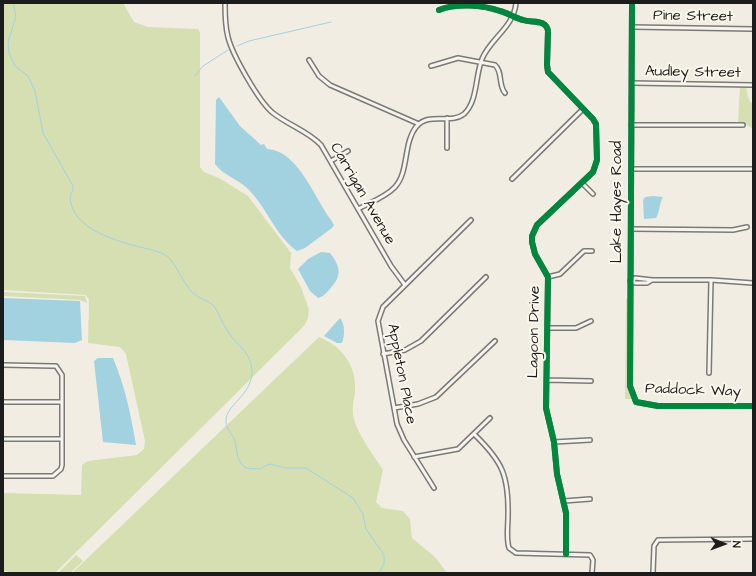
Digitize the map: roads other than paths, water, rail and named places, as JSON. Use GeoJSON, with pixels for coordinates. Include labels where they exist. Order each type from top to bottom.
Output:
{"type":"FeatureCollection","features":[{"type":"Feature","properties":{"kind":"street","name":"Carrigan Avenue"},"geometry":{"type":"LineString","coordinates":[[225,3],[225,21],[228,38],[258,96],[271,112],[317,140],[331,161],[390,266],[405,286]]}},
{"type":"Feature","properties":{"kind":"street"},"geometry":{"type":"LineString","coordinates":[[358,209],[391,191],[398,183],[412,136],[419,124],[430,119],[459,117],[470,106],[484,54],[513,16],[516,3]]}},
{"type":"Feature","properties":{"kind":"street","name":"Lake Hayes Road"},"geometry":{"type":"LineString","coordinates":[[632,3],[630,229],[632,281],[630,386],[635,399]]}},
{"type":"Feature","properties":{"kind":"street"},"geometry":{"type":"LineString","coordinates":[[439,10],[448,7],[480,7],[501,11],[513,16]]}},
{"type":"Feature","properties":{"kind":"street","name":"Lagoon Drive"},"geometry":{"type":"LineString","coordinates":[[513,16],[530,22],[544,23],[547,26],[548,72],[596,124],[597,160],[593,172],[538,225],[532,236],[533,248],[548,277],[546,408],[554,442],[557,474],[564,501],[566,520],[566,554]]}},
{"type":"Feature","properties":{"kind":"street","name":"Pine Street"},"geometry":{"type":"LineString","coordinates":[[632,27],[753,29]]}},
{"type":"Feature","properties":{"kind":"street"},"geometry":{"type":"LineString","coordinates":[[431,66],[458,58],[481,61],[497,68],[501,88],[505,93]]}},
{"type":"Feature","properties":{"kind":"street"},"geometry":{"type":"LineString","coordinates":[[309,60],[319,76],[330,85],[419,124]]}},
{"type":"Feature","properties":{"kind":"street","name":"Audley Street"},"geometry":{"type":"LineString","coordinates":[[632,83],[753,85]]}},
{"type":"Feature","properties":{"kind":"street"},"geometry":{"type":"LineString","coordinates":[[512,179],[583,109]]}},
{"type":"Feature","properties":{"kind":"street"},"geometry":{"type":"LineString","coordinates":[[447,118],[447,148]]}},
{"type":"Feature","properties":{"kind":"street"},"geometry":{"type":"LineString","coordinates":[[631,125],[742,126]]}},
{"type":"Feature","properties":{"kind":"street"},"geometry":{"type":"LineString","coordinates":[[331,161],[348,151]]}},
{"type":"Feature","properties":{"kind":"street"},"geometry":{"type":"LineString","coordinates":[[631,169],[753,170]]}},
{"type":"Feature","properties":{"kind":"street"},"geometry":{"type":"LineString","coordinates":[[582,183],[593,194]]}},
{"type":"Feature","properties":{"kind":"street","name":"Appleton Place"},"geometry":{"type":"LineString","coordinates":[[434,488],[404,440],[394,408],[379,328],[380,314],[405,286],[471,220]]}},
{"type":"Feature","properties":{"kind":"street"},"geometry":{"type":"LineString","coordinates":[[630,229],[733,230],[747,227]]}},
{"type":"Feature","properties":{"kind":"street"},"geometry":{"type":"LineString","coordinates":[[548,277],[560,274],[584,251],[592,251]]}},
{"type":"Feature","properties":{"kind":"street"},"geometry":{"type":"LineString","coordinates":[[383,354],[405,350],[421,341],[486,277]]}},
{"type":"Feature","properties":{"kind":"street"},"geometry":{"type":"LineString","coordinates":[[632,281],[635,278],[652,280],[711,280],[753,283]]}},
{"type":"Feature","properties":{"kind":"street"},"geometry":{"type":"LineString","coordinates":[[709,373],[711,280]]}},
{"type":"Feature","properties":{"kind":"street"},"geometry":{"type":"LineString","coordinates":[[548,328],[576,328],[591,321]]}},
{"type":"Feature","properties":{"kind":"street"},"geometry":{"type":"LineString","coordinates":[[394,408],[418,404],[436,397],[495,341]]}},
{"type":"Feature","properties":{"kind":"street"},"geometry":{"type":"LineString","coordinates":[[3,365],[56,366],[62,375],[61,469],[54,476],[3,476]]}},
{"type":"Feature","properties":{"kind":"street"},"geometry":{"type":"LineString","coordinates":[[547,380],[591,381]]}},
{"type":"Feature","properties":{"kind":"street","name":"Paddock Way"},"geometry":{"type":"LineString","coordinates":[[635,399],[636,402],[658,406],[753,406]]}},
{"type":"Feature","properties":{"kind":"street"},"geometry":{"type":"LineString","coordinates":[[3,402],[61,402]]}},
{"type":"Feature","properties":{"kind":"street"},"geometry":{"type":"LineString","coordinates":[[414,457],[458,449],[490,418]]}},
{"type":"Feature","properties":{"kind":"street"},"geometry":{"type":"LineString","coordinates":[[474,434],[497,459],[505,478],[508,496],[509,548],[516,553],[590,555],[593,560],[592,573]]}},
{"type":"Feature","properties":{"kind":"street"},"geometry":{"type":"LineString","coordinates":[[3,438],[61,439]]}},
{"type":"Feature","properties":{"kind":"street"},"geometry":{"type":"LineString","coordinates":[[554,442],[590,440]]}},
{"type":"Feature","properties":{"kind":"street"},"geometry":{"type":"LineString","coordinates":[[564,501],[590,499]]}},
{"type":"Feature","properties":{"kind":"street"},"geometry":{"type":"LineString","coordinates":[[653,573],[654,546],[658,540],[753,539]]}},
{"type":"Feature","properties":{"kind":"water"},"geometry":{"type":"Polygon","coordinates":[[[219,97],[240,126],[261,145],[264,144],[267,149],[278,151],[297,166],[334,225],[305,248],[297,251],[289,244],[276,229],[254,195],[239,182],[218,168],[215,164],[216,100],[219,97]]]}},
{"type":"Feature","properties":{"kind":"water"},"geometry":{"type":"Polygon","coordinates":[[[645,197],[663,197],[656,218],[644,219],[643,200],[645,197]]]}},
{"type":"Feature","properties":{"kind":"water"},"geometry":{"type":"Polygon","coordinates":[[[321,252],[330,253],[334,258],[339,271],[337,280],[334,284],[324,295],[318,298],[310,291],[298,269],[308,259],[321,252]]]}},
{"type":"Feature","properties":{"kind":"water"},"geometry":{"type":"Polygon","coordinates":[[[3,298],[80,301],[82,340],[75,343],[3,340],[3,298]]]}},
{"type":"Feature","properties":{"kind":"water"},"geometry":{"type":"Polygon","coordinates":[[[340,318],[344,326],[344,337],[342,343],[337,343],[324,336],[340,318]]]}},
{"type":"Feature","properties":{"kind":"water"},"geometry":{"type":"Polygon","coordinates":[[[98,358],[113,358],[127,401],[136,445],[103,442],[94,361],[98,358]]]}},
{"type":"Feature","properties":{"kind":"waterway"},"geometry":{"type":"LineString","coordinates":[[13,3],[16,16],[8,42],[9,53],[15,66],[28,76],[35,91],[43,133],[73,186],[70,197],[73,208],[79,218],[87,226],[109,237],[121,242],[156,251],[167,256],[193,293],[214,306],[230,335],[242,348],[251,363],[251,379],[248,387],[230,410],[226,422],[227,427],[235,441],[241,463],[246,468],[259,469],[270,464],[286,468],[306,468],[353,498],[363,514],[366,529],[384,555],[384,564],[379,573]]}},
{"type":"Feature","properties":{"kind":"waterway"},"geometry":{"type":"LineString","coordinates":[[237,46],[249,41],[331,22]]}},
{"type":"Feature","properties":{"kind":"waterway"},"geometry":{"type":"LineString","coordinates":[[195,76],[203,66],[228,50]]}}]}
